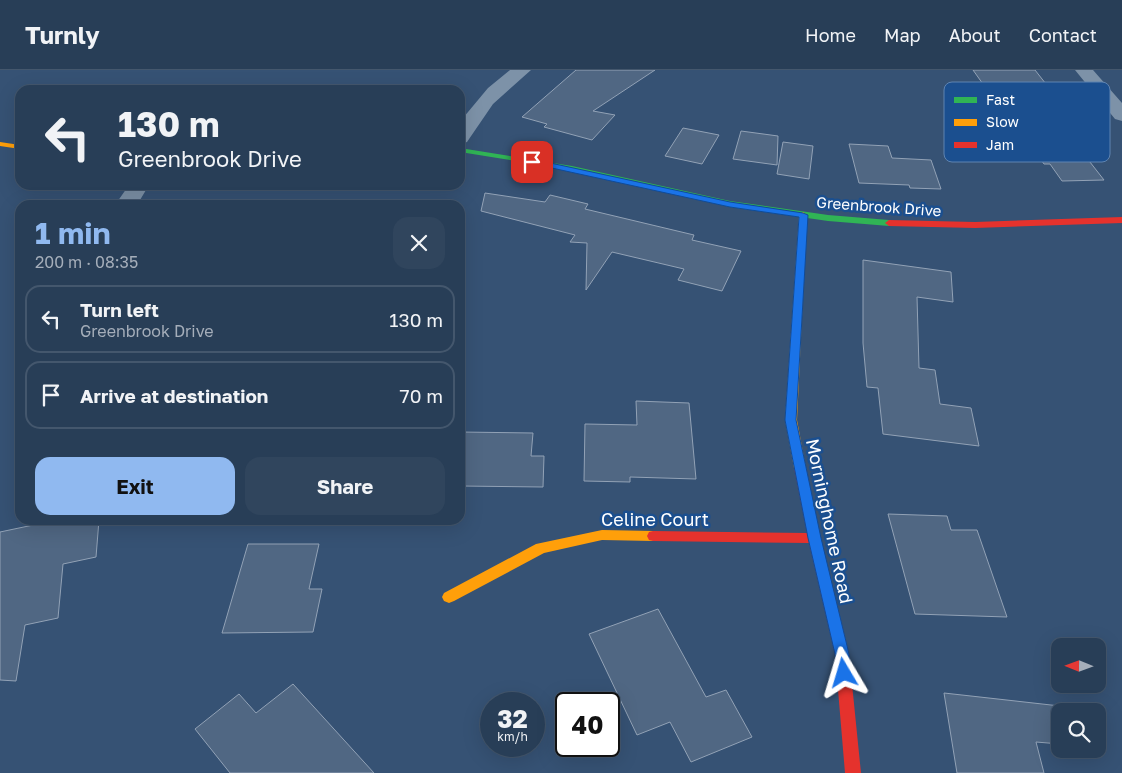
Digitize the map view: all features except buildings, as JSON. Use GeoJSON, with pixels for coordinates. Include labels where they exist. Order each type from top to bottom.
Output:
{"type":"FeatureCollection","features":[{"type":"Feature","properties":{"kind":"street"},"geometry":{"type":"LineString","coordinates":[[465,129],[482,104],[514,74],[522,70]]}},
{"type":"Feature","properties":{"kind":"street"},"geometry":{"type":"LineString","coordinates":[[1084,70],[1094,82]]}},
{"type":"Feature","properties":{"kind":"street"},"geometry":{"type":"LineString","coordinates":[[1110,101],[1122,115]]}},
{"type":"Feature","properties":{"kind":"street"},"geometry":{"type":"LineString","coordinates":[[0,144],[15,146]]}},
{"type":"Feature","properties":{"kind":"street","name":"Greenbrook Drive"},"geometry":{"type":"LineString","coordinates":[[465,151],[550,164],[730,204],[860,222],[958,226],[1044,226],[1122,220]]}},
{"type":"Feature","properties":{"kind":"street","name":"Morninghome Road"},"geometry":{"type":"LineString","coordinates":[[803,215],[791,420],[814,538],[842,654],[853,773]]}},
{"type":"Feature","properties":{"kind":"street","name":"Celine Court"},"geometry":{"type":"LineString","coordinates":[[449,596],[541,548],[602,535],[814,538]]}},
{"type":"Feature","properties":{"kind":"traffic: fast"},"geometry":{"type":"LineString","coordinates":[[465,151],[572,168],[730,204],[828,218],[889,223]]}},
{"type":"Feature","properties":{"kind":"traffic: slow"},"geometry":{"type":"LineString","coordinates":[[0,144],[15,146]]}},
{"type":"Feature","properties":{"kind":"traffic: slow"},"geometry":{"type":"LineString","coordinates":[[800,468],[791,420],[803,215]]}},
{"type":"Feature","properties":{"kind":"traffic: slow"},"geometry":{"type":"LineString","coordinates":[[449,597],[541,548],[602,535],[653,536]]}},
{"type":"Feature","properties":{"kind":"traffic: jam"},"geometry":{"type":"LineString","coordinates":[[889,223],[975,225],[1122,220]]}},
{"type":"Feature","properties":{"kind":"traffic: jam"},"geometry":{"type":"LineString","coordinates":[[800,468],[814,538],[842,654],[853,773]]}},
{"type":"Feature","properties":{"kind":"traffic: jam"},"geometry":{"type":"LineString","coordinates":[[653,536],[814,538]]}},
{"type":"Feature","properties":{"kind":"route"},"geometry":{"type":"LineString","coordinates":[[532,162],[550,164],[730,204],[803,215],[791,420],[814,538],[842,654],[844,673]]}}]}
